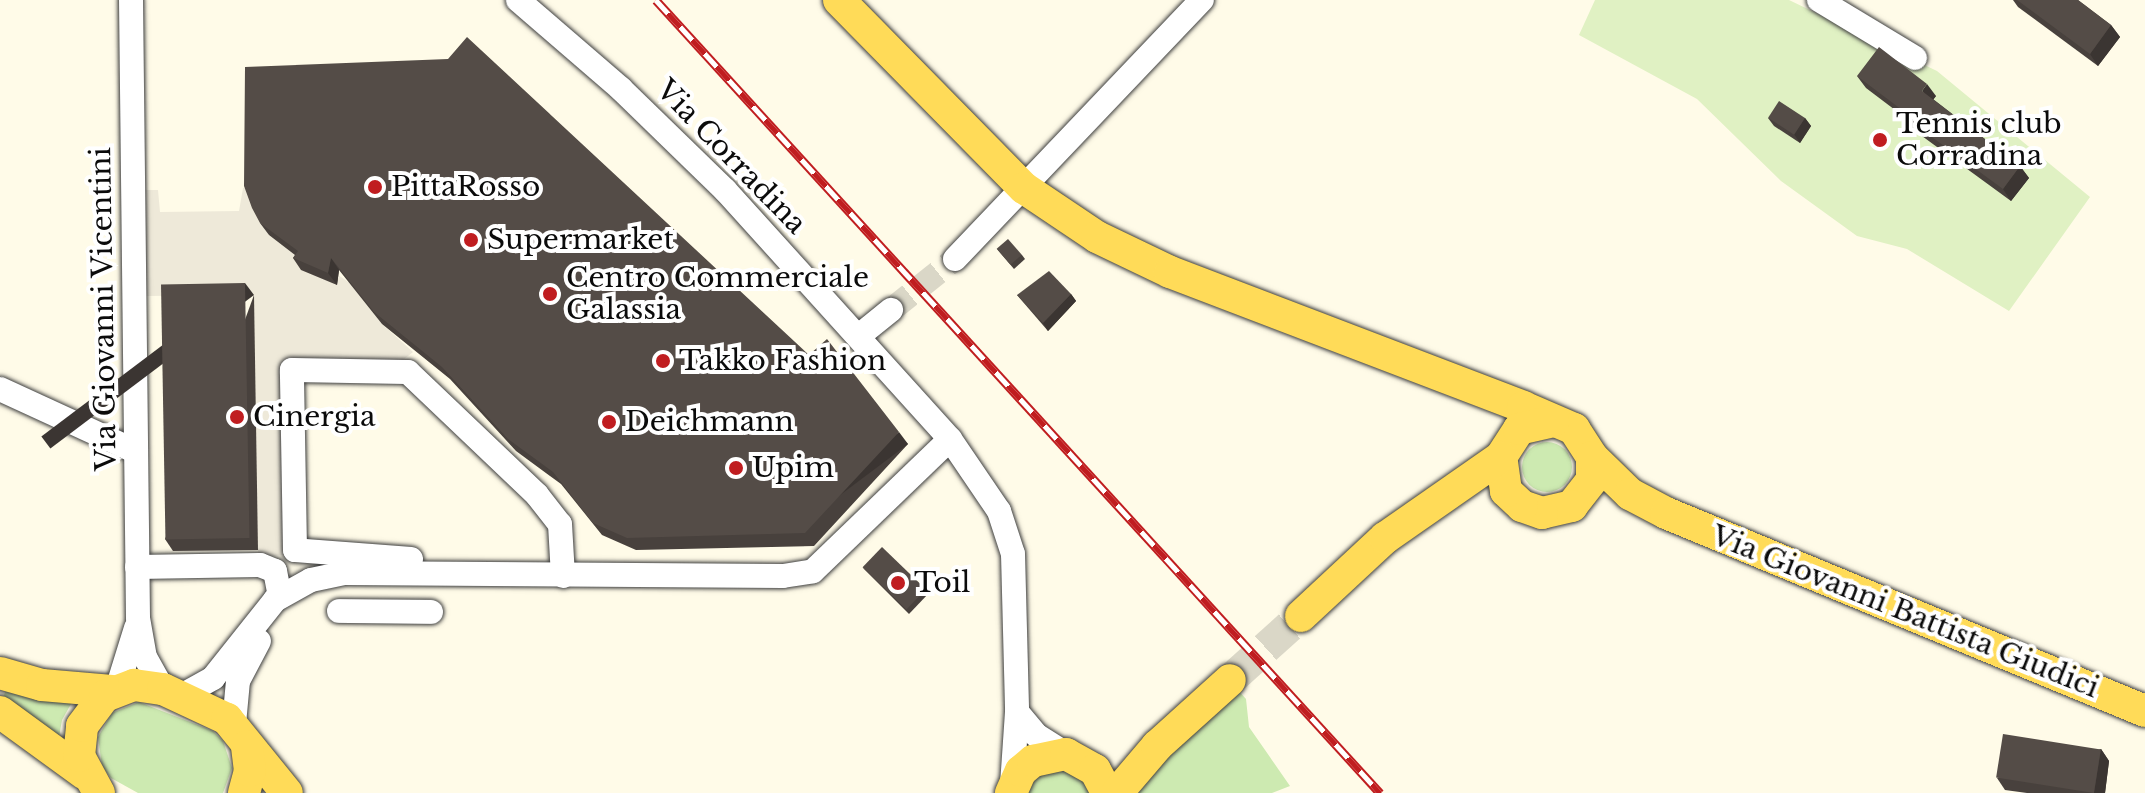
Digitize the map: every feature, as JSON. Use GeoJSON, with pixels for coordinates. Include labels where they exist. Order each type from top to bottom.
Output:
{"type":"FeatureCollection","features":[{"type":"Feature","properties":{"kind":"main road","name":"Via Giovanni Battista Giudici"},"geometry":{"type":"LineString","coordinates":[[839,0],[911,79],[1024,188],[1097,237],[1170,272],[1553,421],[1583,437],[1592,457],[1607,476],[1666,513]]}},
{"type":"Feature","properties":{"kind":"main road"},"geometry":{"type":"LineString","coordinates":[[1470,390],[1492,417],[1502,452],[1501,480],[1514,500]]}},
{"type":"Feature","properties":{"kind":"main road","name":"Via Giovanni Battista Giudici"},"geometry":{"type":"LineString","coordinates":[[1301,616],[1385,538],[1436,505],[1502,452],[1530,423],[1553,421]]}},
{"type":"Feature","properties":{"kind":"main road"},"geometry":{"type":"LineString","coordinates":[[1572,506],[1592,480],[1592,457]]}},
{"type":"Feature","properties":{"kind":"main road","name":"Via Giovanni Battista Giudici"},"geometry":{"type":"LineString","coordinates":[[1436,505],[1473,498],[1514,500],[1542,513],[1572,506],[1629,504],[1666,513],[2145,711]]}},
{"type":"Feature","properties":{"kind":"main road"},"geometry":{"type":"LineString","coordinates":[[0,673],[42,685],[114,690],[134,685],[172,693],[240,735],[287,793]]}},
{"type":"Feature","properties":{"kind":"main road"},"geometry":{"type":"LineString","coordinates":[[1117,793],[1157,746],[1230,680]]}},
{"type":"Feature","properties":{"kind":"main road"},"geometry":{"type":"LineString","coordinates":[[92,784],[78,746],[82,726],[114,690]]}},
{"type":"Feature","properties":{"kind":"main road"},"geometry":{"type":"LineString","coordinates":[[0,712],[92,784]]}},
{"type":"Feature","properties":{"kind":"main road"},"geometry":{"type":"LineString","coordinates":[[240,735],[250,771],[244,793]]}},
{"type":"Feature","properties":{"kind":"main road"},"geometry":{"type":"LineString","coordinates":[[1012,789],[1033,761],[1076,758],[1122,763],[1157,746]]}},
{"type":"Feature","properties":{"kind":"main road"},"geometry":{"type":"LineString","coordinates":[[1076,758],[1107,793]]}},
{"type":"Feature","properties":{"kind":"street","name":"Via Giovanni Vicentini"},"geometry":{"type":"LineString","coordinates":[[131,0],[138,618],[145,657],[172,693]]}},
{"type":"Feature","properties":{"kind":"street","name":"Via Corradina"},"geometry":{"type":"LineString","coordinates":[[518,0],[674,138],[860,335],[950,439],[999,511],[1013,554],[1017,712],[1012,789]]}},
{"type":"Feature","properties":{"kind":"street"},"geometry":{"type":"LineString","coordinates":[[955,259],[1202,0]]}},
{"type":"Feature","properties":{"kind":"street"},"geometry":{"type":"LineString","coordinates":[[1819,0],[1915,58]]}},
{"type":"Feature","properties":{"kind":"street"},"geometry":{"type":"LineString","coordinates":[[860,335],[891,310]]}},
{"type":"Feature","properties":{"kind":"street"},"geometry":{"type":"LineString","coordinates":[[172,693],[213,678],[285,593],[295,550],[292,370],[408,372],[537,495],[560,524],[563,576]]}},
{"type":"Feature","properties":{"kind":"street"},"geometry":{"type":"LineString","coordinates":[[0,389],[135,451]]}},
{"type":"Feature","properties":{"kind":"street"},"geometry":{"type":"LineString","coordinates":[[285,593],[344,573],[783,576],[813,571],[950,439]]}},
{"type":"Feature","properties":{"kind":"street"},"geometry":{"type":"LineString","coordinates":[[295,550],[426,560],[418,575]]}},
{"type":"Feature","properties":{"kind":"street"},"geometry":{"type":"LineString","coordinates":[[137,567],[260,565],[279,578],[285,593]]}},
{"type":"Feature","properties":{"kind":"street"},"geometry":{"type":"LineString","coordinates":[[240,735],[238,681],[250,653],[275,619],[299,601],[329,590],[418,575]]}},
{"type":"Feature","properties":{"kind":"street"},"geometry":{"type":"LineString","coordinates":[[339,611],[431,612]]}},
{"type":"Feature","properties":{"kind":"street","name":"Via Giovanni Vicentini"},"geometry":{"type":"LineString","coordinates":[[114,690],[138,618]]}},
{"type":"Feature","properties":{"kind":"street"},"geometry":{"type":"LineString","coordinates":[[1017,712],[1036,735],[1076,758]]}},
{"type":"Feature","properties":{"kind":"green space","name":"Tennis club Corradina"},"geometry":{"type":"Polygon","coordinates":[[[1595,0],[1789,0],[1937,71],[2090,197],[2009,311],[1907,249],[1857,236],[1781,181],[1697,99],[1579,35],[1595,0]]]}},
{"type":"Feature","properties":{"kind":"green space"},"geometry":{"type":"Polygon","coordinates":[[[1547,442],[1564,450],[1572,467],[1564,484],[1547,492],[1530,484],[1522,467],[1530,450],[1547,442]]]}},
{"type":"Feature","properties":{"kind":"green space"},"geometry":{"type":"Polygon","coordinates":[[[8,684],[76,695],[62,720],[58,743],[1,703],[8,684]]]}},
{"type":"Feature","properties":{"kind":"green space"},"geometry":{"type":"Polygon","coordinates":[[[1239,691],[1246,699],[1249,727],[1290,786],[1272,793],[1127,793],[1239,691]]]}},
{"type":"Feature","properties":{"kind":"green space"},"geometry":{"type":"Polygon","coordinates":[[[139,702],[213,731],[223,741],[232,768],[223,793],[138,793],[111,778],[102,766],[98,737],[112,713],[139,702]]]}},
{"type":"Feature","properties":{"kind":"green space"},"geometry":{"type":"Polygon","coordinates":[[[1046,768],[1076,771],[1093,793],[1024,793],[1046,768]]]}},
{"type":"Feature","properties":{"kind":"shaded area"},"geometry":{"type":"Polygon","coordinates":[[[243,188],[253,188],[269,235],[337,284],[338,275],[353,285],[382,324],[413,352],[403,360],[282,364],[285,555],[258,557],[254,295],[145,296],[143,190],[158,190],[160,212],[239,211],[243,188]]]}},
{"type":"Feature","properties":{"kind":"building"},"geometry":{"type":"Polygon","coordinates":[[[2017,0],[2078,0],[2111,25],[2090,54],[2017,0]]]}},
{"type":"Feature","properties":{"kind":"building","name":"Centro Commerciale Galassia"},"geometry":{"type":"Polygon","coordinates":[[[467,37],[809,355],[827,339],[899,432],[805,533],[627,538],[593,523],[553,472],[508,439],[442,367],[374,312],[331,258],[328,273],[293,258],[298,251],[260,223],[244,186],[245,67],[448,59],[467,37]]]}},
{"type":"Feature","properties":{"kind":"building"},"geometry":{"type":"Polygon","coordinates":[[[1879,47],[1927,84],[1922,91],[2020,166],[2003,189],[1903,116],[1906,113],[1857,76],[1879,47]]]}},
{"type":"Feature","properties":{"kind":"building"},"geometry":{"type":"Polygon","coordinates":[[[1779,101],[1805,118],[1794,135],[1768,118],[1779,101]]]}},
{"type":"Feature","properties":{"kind":"building"},"geometry":{"type":"Polygon","coordinates":[[[1008,239],[1022,255],[1010,265],[997,249],[1008,239]]]}},
{"type":"Feature","properties":{"kind":"building"},"geometry":{"type":"Polygon","coordinates":[[[1049,271],[1071,294],[1043,323],[1017,295],[1049,271]]]}},
{"type":"Feature","properties":{"kind":"building"},"geometry":{"type":"Polygon","coordinates":[[[245,283],[249,538],[165,539],[161,284],[245,283]]]}},
{"type":"Feature","properties":{"kind":"building","name":"Toil"},"geometry":{"type":"Polygon","coordinates":[[[882,547],[926,589],[906,610],[863,567],[882,547]]]}},
{"type":"Feature","properties":{"kind":"building"},"geometry":{"type":"Polygon","coordinates":[[[2003,734],[2101,749],[2094,793],[1996,777],[2003,734]]]}},
{"type":"Feature","properties":{"kind":"tunnel"},"geometry":{"type":"LineString","coordinates":[[891,310],[955,259]]}},
{"type":"Feature","properties":{"kind":"tunnel"},"geometry":{"type":"LineString","coordinates":[[1230,680],[1301,616]]}},
{"type":"Feature","properties":{"kind":"railway"},"geometry":{"type":"LineString","coordinates":[[656,0],[1380,793]]}},
{"type":"Feature","properties":{"kind":"place","name":"Tennis club Corradina"},"geometry":{"type":"Point","coordinates":[1880,140]}},
{"type":"Feature","properties":{"kind":"place","name":"PittaRosso"},"geometry":{"type":"Point","coordinates":[375,187]}},
{"type":"Feature","properties":{"kind":"place","name":"Supermarket"},"geometry":{"type":"Point","coordinates":[471,240]}},
{"type":"Feature","properties":{"kind":"place","name":"Centro Commerciale Galassia"},"geometry":{"type":"Point","coordinates":[550,294]}},
{"type":"Feature","properties":{"kind":"place","name":"Takko Fashion"},"geometry":{"type":"Point","coordinates":[663,361]}},
{"type":"Feature","properties":{"kind":"place","name":"Cinergia"},"geometry":{"type":"Point","coordinates":[237,417]}},
{"type":"Feature","properties":{"kind":"place","name":"Deichmann"},"geometry":{"type":"Point","coordinates":[609,422]}},
{"type":"Feature","properties":{"kind":"place","name":"Upim"},"geometry":{"type":"Point","coordinates":[736,468]}},
{"type":"Feature","properties":{"kind":"place","name":"Toil"},"geometry":{"type":"Point","coordinates":[898,583]}}]}
